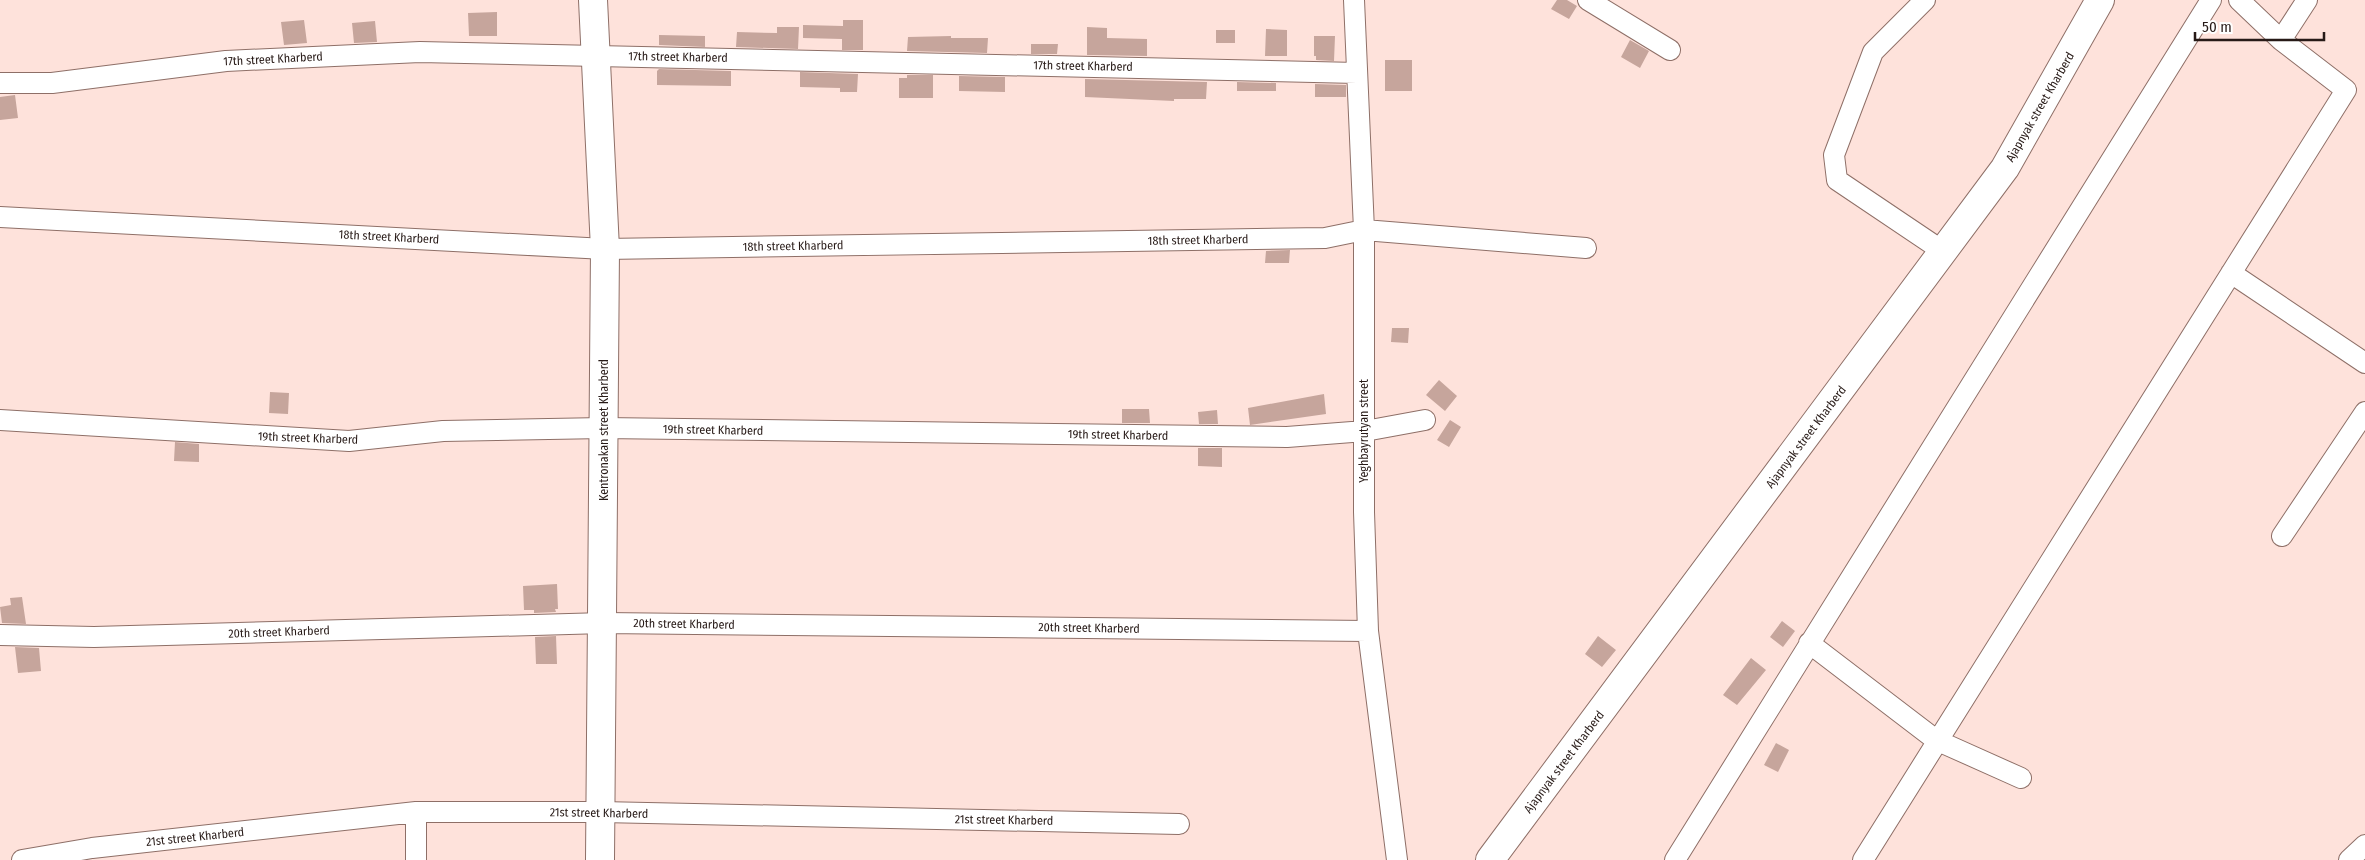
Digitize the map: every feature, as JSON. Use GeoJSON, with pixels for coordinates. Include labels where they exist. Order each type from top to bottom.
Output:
{"type":"FeatureCollection","features":[{"type":"Feature","properties":{"kind":"street","name":"Kentronakan street Kharberd"},"geometry":{"type":"LineString","coordinates":[[593,0],[605,249],[604,623],[600,860]]}},
{"type":"Feature","properties":{"kind":"street","name":"Yeghbayrutyan street"},"geometry":{"type":"LineString","coordinates":[[1354,0],[1364,230],[1364,512],[1368,631],[1397,860]]}},
{"type":"Feature","properties":{"kind":"street"},"geometry":{"type":"LineString","coordinates":[[1588,0],[1670,50]]}},
{"type":"Feature","properties":{"kind":"street"},"geometry":{"type":"LineString","coordinates":[[1925,0],[1873,52],[1834,155],[1837,180],[1944,252]]}},
{"type":"Feature","properties":{"kind":"street","name":"Ajapnyak street Kharberd"},"geometry":{"type":"LineString","coordinates":[[1490,860],[2005,168],[2100,0]]}},
{"type":"Feature","properties":{"kind":"street"},"geometry":{"type":"LineString","coordinates":[[1674,860],[2211,0]]}},
{"type":"Feature","properties":{"kind":"street"},"geometry":{"type":"LineString","coordinates":[[1863,860],[1936,740],[2346,90],[2281,40],[2239,0]]}},
{"type":"Feature","properties":{"kind":"street"},"geometry":{"type":"LineString","coordinates":[[2281,40],[2306,0]]}},
{"type":"Feature","properties":{"kind":"street","name":"17th street Kharberd"},"geometry":{"type":"LineString","coordinates":[[0,83],[52,82],[246,60],[420,52],[1357,72]]}},
{"type":"Feature","properties":{"kind":"street","name":"18th street Kharberd"},"geometry":{"type":"LineString","coordinates":[[0,217],[605,249],[1325,238],[1364,230],[1586,248]]}},
{"type":"Feature","properties":{"kind":"street"},"geometry":{"type":"LineString","coordinates":[[2231,272],[2365,363]]}},
{"type":"Feature","properties":{"kind":"street"},"geometry":{"type":"LineString","coordinates":[[2282,536],[2365,412]]}},
{"type":"Feature","properties":{"kind":"street","name":"19th street Kharberd"},"geometry":{"type":"LineString","coordinates":[[0,420],[349,441],[442,431],[604,428],[1287,437],[1365,431],[1425,420]]}},
{"type":"Feature","properties":{"kind":"street","name":"20th street Kharberd"},"geometry":{"type":"LineString","coordinates":[[0,635],[94,637],[604,623],[1368,631]]}},
{"type":"Feature","properties":{"kind":"street"},"geometry":{"type":"LineString","coordinates":[[1809,643],[1936,740],[2021,778]]}},
{"type":"Feature","properties":{"kind":"street"},"geometry":{"type":"LineString","coordinates":[[416,812],[416,860]]}},
{"type":"Feature","properties":{"kind":"street","name":"21st street Kharberd"},"geometry":{"type":"LineString","coordinates":[[22,860],[92,848],[416,812],[601,812],[1179,824]]}},
{"type":"Feature","properties":{"kind":"street"},"geometry":{"type":"LineString","coordinates":[[2349,860],[2365,845]]}},
{"type":"Feature","properties":{"kind":"building"},"geometry":{"type":"Polygon","coordinates":[[[1557,0],[1567,0],[1577,6],[1569,19],[1551,9],[1557,0]]]}},
{"type":"Feature","properties":{"kind":"building"},"geometry":{"type":"Polygon","coordinates":[[[497,12],[497,36],[469,36],[468,13],[497,12]]]}},
{"type":"Feature","properties":{"kind":"building"},"geometry":{"type":"Polygon","coordinates":[[[304,20],[307,43],[284,45],[281,22],[304,20]]]}},
{"type":"Feature","properties":{"kind":"building"},"geometry":{"type":"Polygon","coordinates":[[[843,20],[863,20],[863,50],[842,50],[842,39],[803,38],[803,25],[843,26],[843,20]]]}},
{"type":"Feature","properties":{"kind":"building"},"geometry":{"type":"Polygon","coordinates":[[[375,21],[377,42],[354,43],[352,23],[375,21]]]}},
{"type":"Feature","properties":{"kind":"building"},"geometry":{"type":"Polygon","coordinates":[[[777,27],[799,27],[798,49],[736,47],[737,32],[777,33],[777,27]]]}},
{"type":"Feature","properties":{"kind":"building"},"geometry":{"type":"Polygon","coordinates":[[[1087,27],[1107,28],[1107,38],[1147,39],[1147,56],[1087,55],[1087,27]]]}},
{"type":"Feature","properties":{"kind":"building"},"geometry":{"type":"Polygon","coordinates":[[[1266,29],[1287,30],[1287,56],[1265,56],[1266,29]]]}},
{"type":"Feature","properties":{"kind":"building"},"geometry":{"type":"Polygon","coordinates":[[[1216,30],[1235,30],[1235,43],[1216,43],[1216,30]]]}},
{"type":"Feature","properties":{"kind":"building"},"geometry":{"type":"Polygon","coordinates":[[[659,35],[705,36],[705,47],[659,45],[659,35]]]}},
{"type":"Feature","properties":{"kind":"building"},"geometry":{"type":"Polygon","coordinates":[[[951,36],[951,38],[988,38],[987,53],[907,51],[908,37],[951,36]]]}},
{"type":"Feature","properties":{"kind":"building"},"geometry":{"type":"Polygon","coordinates":[[[1314,36],[1335,36],[1334,61],[1316,60],[1316,56],[1314,56],[1314,36]]]}},
{"type":"Feature","properties":{"kind":"building"},"geometry":{"type":"Polygon","coordinates":[[[1630,40],[1649,51],[1640,68],[1621,57],[1630,40]]]}},
{"type":"Feature","properties":{"kind":"building"},"geometry":{"type":"Polygon","coordinates":[[[1031,44],[1058,44],[1057,54],[1031,54],[1031,44]]]}},
{"type":"Feature","properties":{"kind":"building"},"geometry":{"type":"Polygon","coordinates":[[[1385,60],[1412,60],[1412,91],[1385,91],[1385,60]]]}},
{"type":"Feature","properties":{"kind":"building"},"geometry":{"type":"Polygon","coordinates":[[[659,69],[731,71],[731,86],[657,85],[657,71],[659,69]]]}},
{"type":"Feature","properties":{"kind":"building"},"geometry":{"type":"Polygon","coordinates":[[[800,72],[858,74],[857,92],[840,92],[840,88],[800,87],[800,72]]]}},
{"type":"Feature","properties":{"kind":"building"},"geometry":{"type":"Polygon","coordinates":[[[907,75],[933,75],[933,98],[899,98],[899,78],[907,78],[907,75]]]}},
{"type":"Feature","properties":{"kind":"building"},"geometry":{"type":"Polygon","coordinates":[[[959,76],[1005,77],[1005,92],[959,91],[959,76]]]}},
{"type":"Feature","properties":{"kind":"building"},"geometry":{"type":"Polygon","coordinates":[[[1085,79],[1207,82],[1206,99],[1174,99],[1174,101],[1085,97],[1085,79]]]}},
{"type":"Feature","properties":{"kind":"building"},"geometry":{"type":"Polygon","coordinates":[[[1237,82],[1276,83],[1276,91],[1237,91],[1237,82]]]}},
{"type":"Feature","properties":{"kind":"building"},"geometry":{"type":"Polygon","coordinates":[[[1315,84],[1346,85],[1346,97],[1315,97],[1315,84]]]}},
{"type":"Feature","properties":{"kind":"building"},"geometry":{"type":"Polygon","coordinates":[[[15,95],[18,118],[0,120],[0,97],[15,95]]]}},
{"type":"Feature","properties":{"kind":"building"},"geometry":{"type":"Polygon","coordinates":[[[1290,250],[1289,263],[1265,263],[1266,251],[1290,250]]]}},
{"type":"Feature","properties":{"kind":"building"},"geometry":{"type":"Polygon","coordinates":[[[1392,328],[1409,328],[1408,343],[1391,342],[1392,328]]]}},
{"type":"Feature","properties":{"kind":"building"},"geometry":{"type":"Polygon","coordinates":[[[1439,380],[1457,396],[1445,411],[1426,395],[1439,380]]]}},
{"type":"Feature","properties":{"kind":"building"},"geometry":{"type":"Polygon","coordinates":[[[270,392],[289,393],[288,414],[269,413],[270,392]]]}},
{"type":"Feature","properties":{"kind":"building"},"geometry":{"type":"Polygon","coordinates":[[[1324,394],[1326,414],[1250,425],[1248,408],[1324,394]]]}},
{"type":"Feature","properties":{"kind":"building"},"geometry":{"type":"Polygon","coordinates":[[[1122,409],[1149,409],[1150,423],[1122,423],[1122,409]]]}},
{"type":"Feature","properties":{"kind":"building"},"geometry":{"type":"Polygon","coordinates":[[[1217,410],[1218,424],[1199,424],[1198,412],[1217,410]]]}},
{"type":"Feature","properties":{"kind":"building"},"geometry":{"type":"Polygon","coordinates":[[[1450,420],[1461,427],[1449,447],[1437,440],[1450,420]]]}},
{"type":"Feature","properties":{"kind":"building"},"geometry":{"type":"Polygon","coordinates":[[[175,442],[199,444],[199,462],[174,461],[175,442]]]}},
{"type":"Feature","properties":{"kind":"building"},"geometry":{"type":"Polygon","coordinates":[[[1198,448],[1222,448],[1222,467],[1198,466],[1198,448]]]}},
{"type":"Feature","properties":{"kind":"building"},"geometry":{"type":"Polygon","coordinates":[[[557,584],[558,609],[555,609],[556,612],[534,613],[534,610],[524,610],[523,586],[557,584]]]}},
{"type":"Feature","properties":{"kind":"building"},"geometry":{"type":"Polygon","coordinates":[[[22,597],[26,624],[2,623],[0,607],[11,605],[10,598],[22,597]]]}},
{"type":"Feature","properties":{"kind":"building"},"geometry":{"type":"Polygon","coordinates":[[[1782,621],[1795,631],[1783,647],[1770,637],[1782,621]]]}},
{"type":"Feature","properties":{"kind":"building"},"geometry":{"type":"Polygon","coordinates":[[[556,636],[557,664],[536,664],[535,637],[556,636]]]}},
{"type":"Feature","properties":{"kind":"building"},"geometry":{"type":"Polygon","coordinates":[[[1598,636],[1616,650],[1602,667],[1585,654],[1598,636]]]}},
{"type":"Feature","properties":{"kind":"building"},"geometry":{"type":"Polygon","coordinates":[[[15,647],[39,648],[41,671],[18,673],[15,647]]]}},
{"type":"Feature","properties":{"kind":"building"},"geometry":{"type":"Polygon","coordinates":[[[1751,658],[1766,670],[1737,705],[1723,695],[1751,658]]]}},
{"type":"Feature","properties":{"kind":"building"},"geometry":{"type":"Polygon","coordinates":[[[1776,743],[1789,750],[1778,772],[1764,765],[1776,743]]]}}]}
